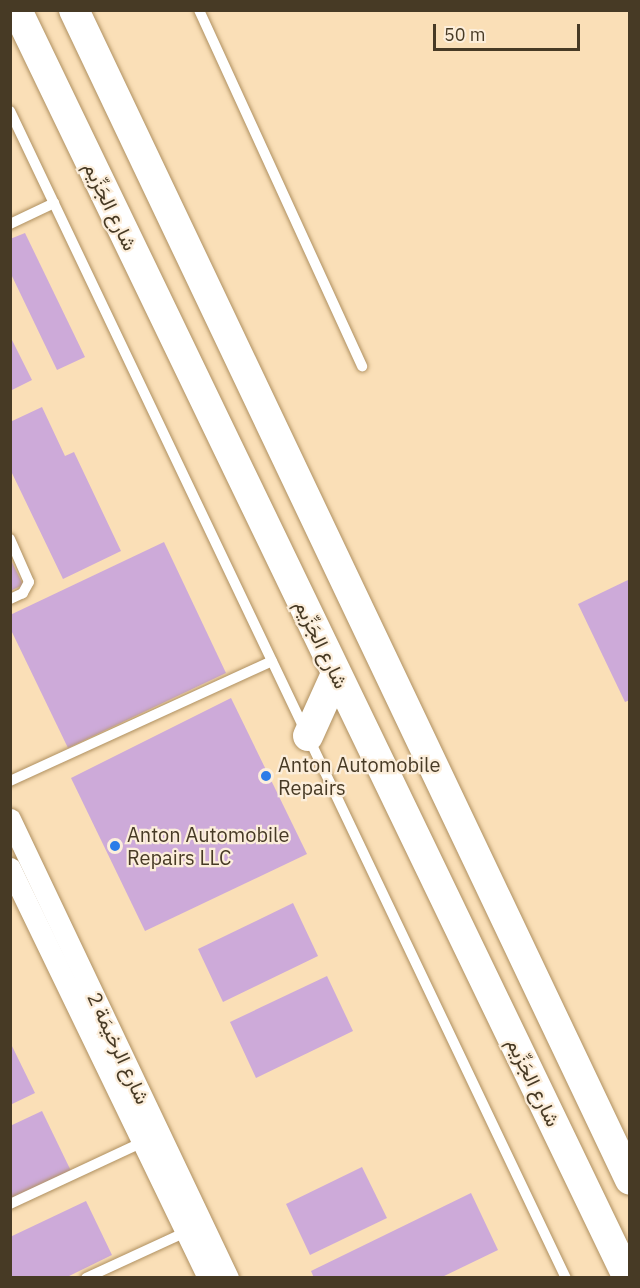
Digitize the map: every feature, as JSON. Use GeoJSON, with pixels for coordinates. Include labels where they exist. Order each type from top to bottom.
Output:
{"type":"FeatureCollection","features":[{"type":"Feature","properties":{"kind":"street","name":"شارع الجَزِّيم"},"geometry":{"type":"LineString","coordinates":[[17,10],[628,1278]]}},
{"type":"Feature","properties":{"kind":"street"},"geometry":{"type":"LineString","coordinates":[[74,10],[630,1180]]}},
{"type":"Feature","properties":{"kind":"street"},"geometry":{"type":"LineString","coordinates":[[308,736],[336,674]]}},
{"type":"Feature","properties":{"kind":"street","name":"شارع الرخيمَة 2"},"geometry":{"type":"LineString","coordinates":[[10,819],[17,852],[228,1278]]}},
{"type":"Feature","properties":{"kind":"street","name":"شارع الرخيمَة 2"},"geometry":{"type":"LineString","coordinates":[[10,868],[208,1278]]}},
{"type":"Feature","properties":{"kind":"lane"},"geometry":{"type":"LineString","coordinates":[[199,10],[362,366]]}},
{"type":"Feature","properties":{"kind":"lane"},"geometry":{"type":"LineString","coordinates":[[10,111],[566,1278]]}},
{"type":"Feature","properties":{"kind":"lane"},"geometry":{"type":"LineString","coordinates":[[10,224],[54,202]]}},
{"type":"Feature","properties":{"kind":"lane"},"geometry":{"type":"LineString","coordinates":[[10,539],[28,582],[23,593],[10,599]]}},
{"type":"Feature","properties":{"kind":"lane"},"geometry":{"type":"LineString","coordinates":[[10,781],[272,661]]}},
{"type":"Feature","properties":{"kind":"lane"},"geometry":{"type":"LineString","coordinates":[[10,1204],[143,1142]]}},
{"type":"Feature","properties":{"kind":"lane"},"geometry":{"type":"LineString","coordinates":[[86,1278],[186,1232]]}},
{"type":"Feature","properties":{"kind":"building"},"geometry":{"type":"Polygon","coordinates":[[[25,233],[85,357],[57,370],[10,272],[10,239],[25,233]]]}},
{"type":"Feature","properties":{"kind":"building"},"geometry":{"type":"Polygon","coordinates":[[[10,336],[32,380],[10,391],[10,336]]]}},
{"type":"Feature","properties":{"kind":"building"},"geometry":{"type":"Polygon","coordinates":[[[42,407],[65,456],[74,452],[121,551],[63,579],[10,469],[10,422],[42,407]]]}},
{"type":"Feature","properties":{"kind":"building"},"geometry":{"type":"Polygon","coordinates":[[[164,542],[226,673],[68,748],[10,628],[10,615],[164,542]]]}},
{"type":"Feature","properties":{"kind":"building"},"geometry":{"type":"Polygon","coordinates":[[[10,558],[23,585],[10,591],[10,558]]]}},
{"type":"Feature","properties":{"kind":"building"},"geometry":{"type":"Polygon","coordinates":[[[630,579],[630,700],[625,702],[578,604],[630,579]]]}},
{"type":"Feature","properties":{"kind":"building"},"geometry":{"type":"Polygon","coordinates":[[[231,698],[307,854],[145,931],[71,778],[231,698]]]}},
{"type":"Feature","properties":{"kind":"building"},"geometry":{"type":"Polygon","coordinates":[[[293,903],[318,956],[223,1002],[198,949],[293,903]]]}},
{"type":"Feature","properties":{"kind":"building"},"geometry":{"type":"Polygon","coordinates":[[[327,976],[353,1031],[256,1078],[230,1022],[327,976]]]}},
{"type":"Feature","properties":{"kind":"building"},"geometry":{"type":"Polygon","coordinates":[[[10,1042],[35,1093],[10,1105],[10,1042]]]}},
{"type":"Feature","properties":{"kind":"building"},"geometry":{"type":"Polygon","coordinates":[[[42,1111],[71,1171],[10,1200],[10,1126],[42,1111]]]}},
{"type":"Feature","properties":{"kind":"building"},"geometry":{"type":"Polygon","coordinates":[[[362,1167],[387,1218],[310,1255],[286,1204],[362,1167]]]}},
{"type":"Feature","properties":{"kind":"building"},"geometry":{"type":"Polygon","coordinates":[[[471,1193],[498,1250],[440,1278],[314,1278],[311,1271],[471,1193]]]}},
{"type":"Feature","properties":{"kind":"building"},"geometry":{"type":"Polygon","coordinates":[[[86,1201],[112,1255],[65,1278],[10,1278],[10,1237],[86,1201]]]}},
{"type":"Feature","properties":{"kind":"place","name":"Anton Automobile Repairs"},"geometry":{"type":"Point","coordinates":[266,776]}},
{"type":"Feature","properties":{"kind":"place","name":"Anton Automobile Repairs LLC"},"geometry":{"type":"Point","coordinates":[115,846]}}]}
